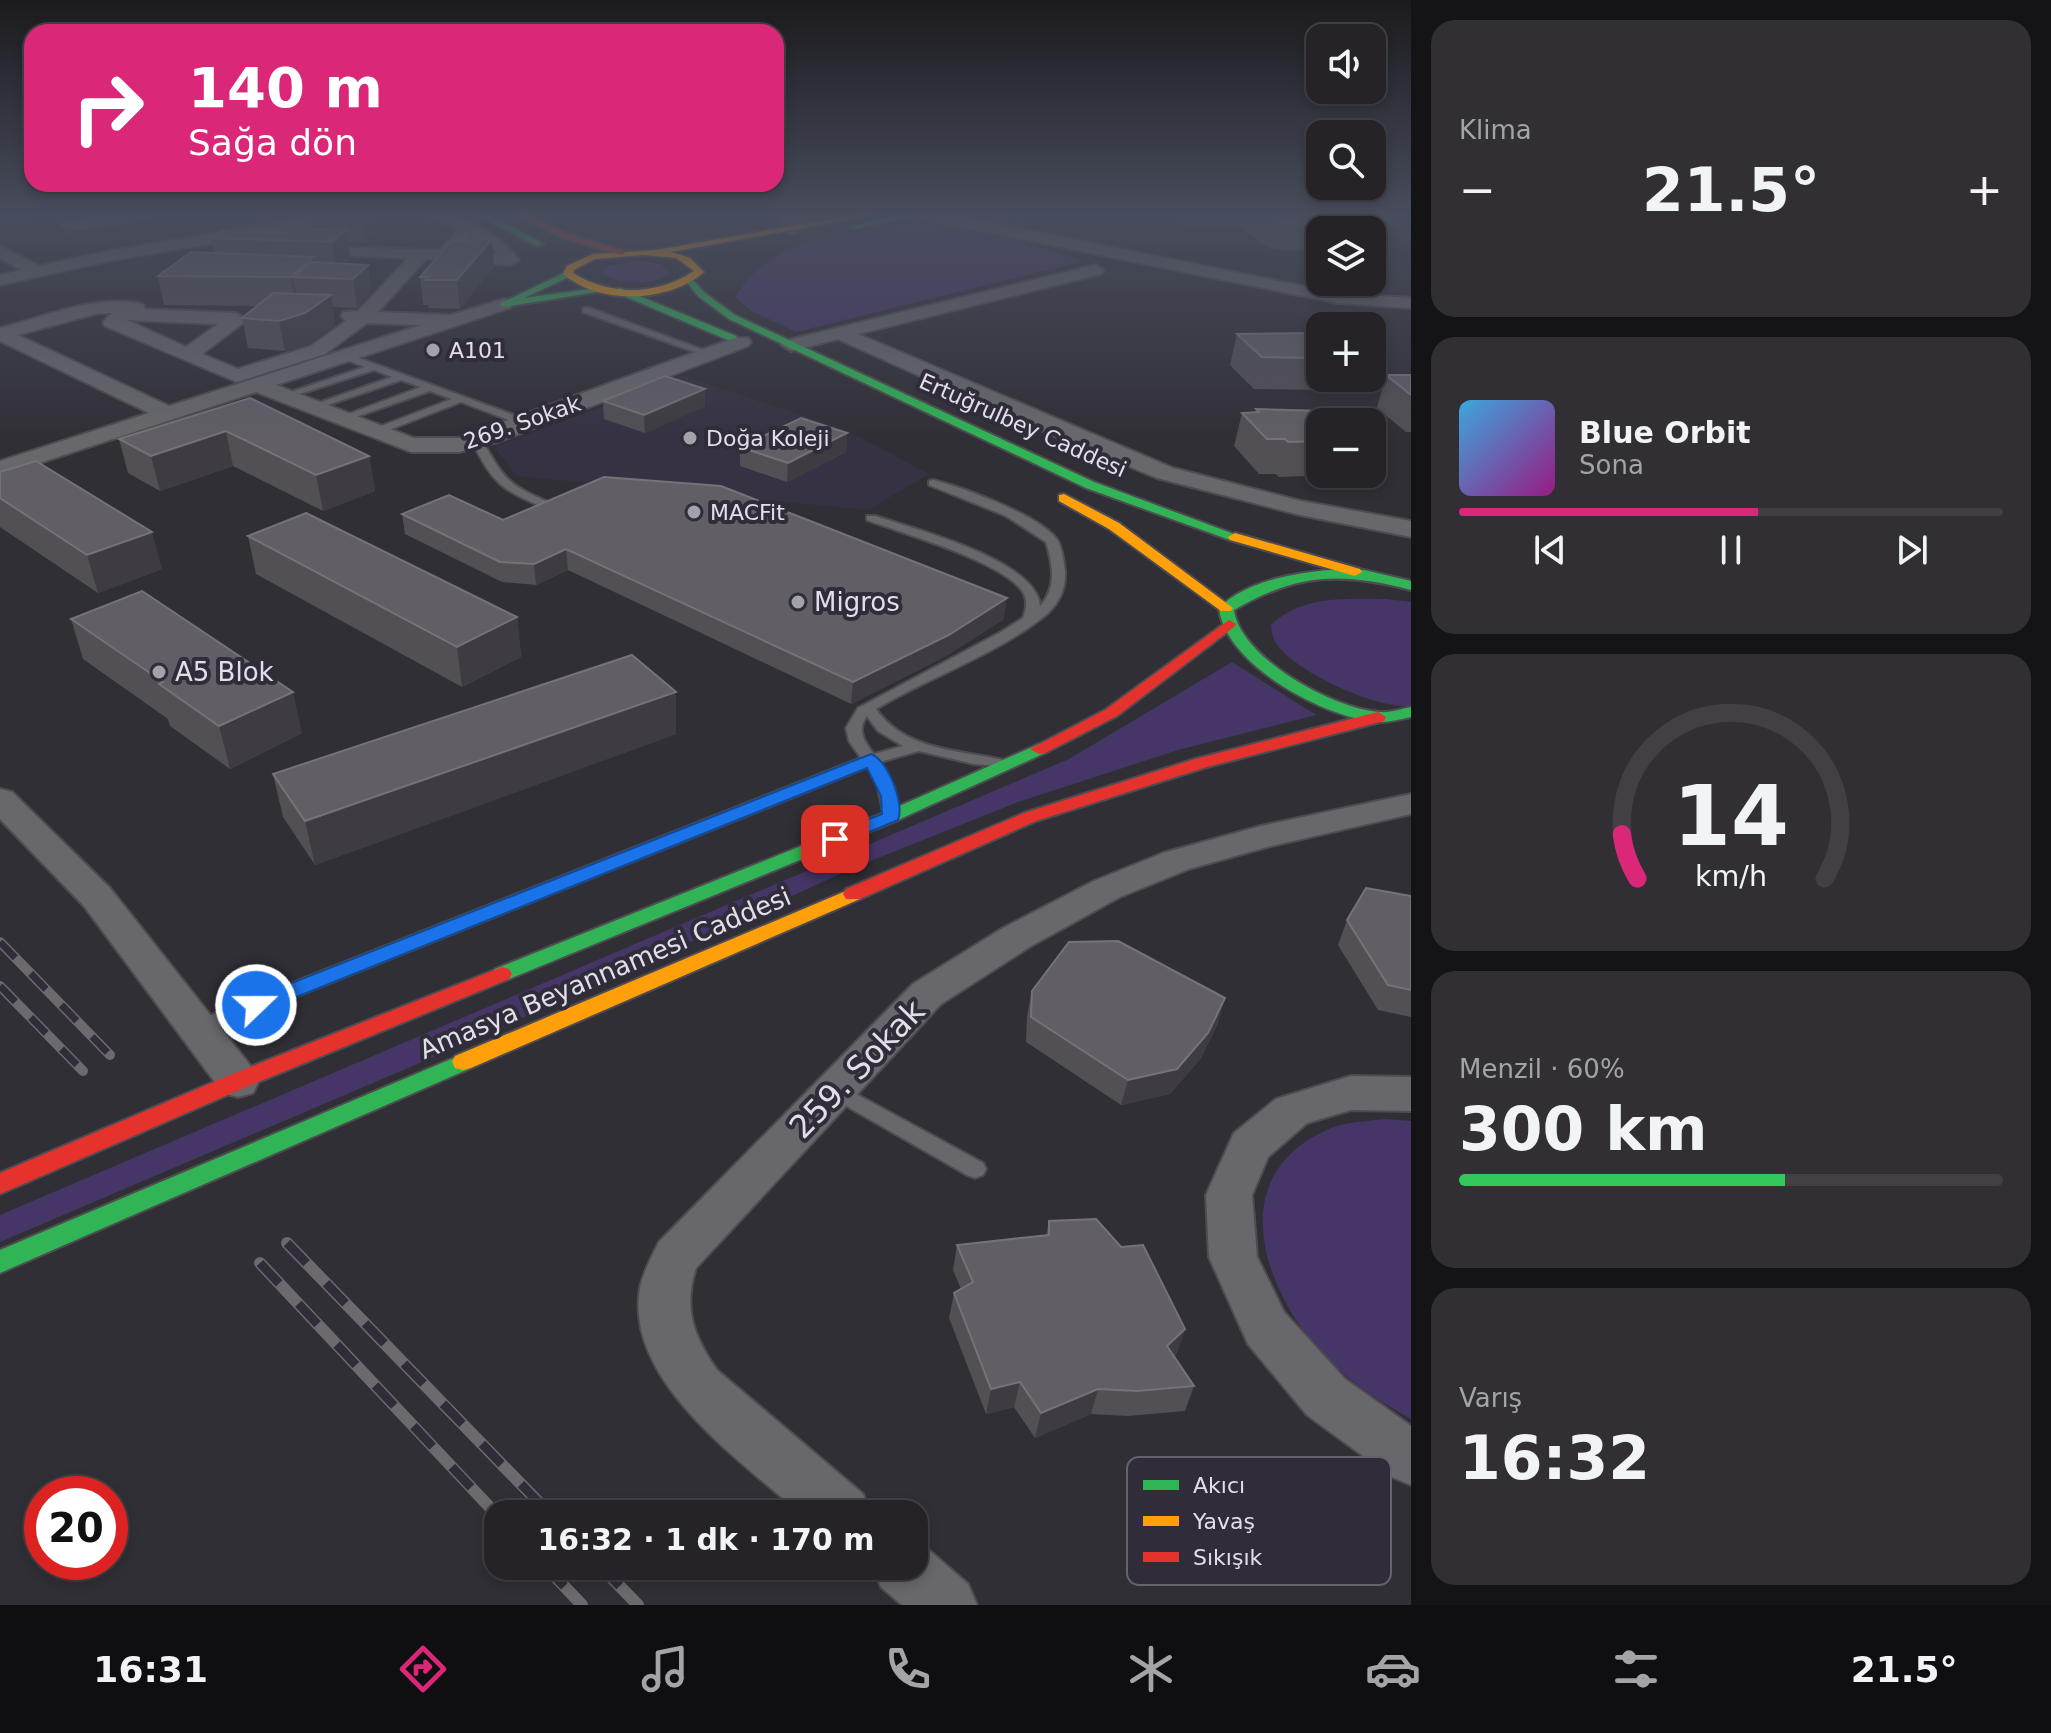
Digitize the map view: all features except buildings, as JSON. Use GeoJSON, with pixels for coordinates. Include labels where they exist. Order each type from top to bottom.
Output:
{"type":"FeatureCollection","features":[{"type":"Feature","properties":{"kind":"main road"},"geometry":{"type":"LineString","coordinates":[[504,304],[536,288]]}},
{"type":"Feature","properties":{"kind":"main road"},"geometry":{"type":"LineString","coordinates":[[601,288],[748,345]]}},
{"type":"Feature","properties":{"kind":"main road"},"geometry":{"type":"LineString","coordinates":[[504,304],[612,290],[667,288]]}},
{"type":"Feature","properties":{"kind":"main road","name":"Ertuğrulbey Caddesi"},"geometry":{"type":"LineString","coordinates":[[699,288],[702,295],[732,317],[1090,485],[1221,533],[1355,572]]}},
{"type":"Feature","properties":{"kind":"main road","name":"Ertuğrulbey Caddesi"},"geometry":{"type":"LineString","coordinates":[[1043,488],[1114,526],[1227,616],[1250,651],[1310,694],[1378,717]]}},
{"type":"Feature","properties":{"kind":"main road"},"geometry":{"type":"LineString","coordinates":[[1355,572],[1408,584]]}},
{"type":"Feature","properties":{"kind":"main road","name":"Amasya Beyannamesi Caddesi"},"geometry":{"type":"LineString","coordinates":[[0,1184],[238,1081],[892,816],[1008,765],[1111,713],[1258,589],[1293,579],[1355,572]]}},
{"type":"Feature","properties":{"kind":"main road","name":"Amasya Beyannamesi Caddesi"},"geometry":{"type":"LineString","coordinates":[[0,1262],[1030,817],[1201,763],[1378,717],[1411,712]]}},
{"type":"Feature","properties":{"kind":"street"},"geometry":{"type":"LineString","coordinates":[[188,355],[236,319],[123,314],[112,322],[176,349],[188,355],[237,376],[318,350],[363,317],[390,288]]}},
{"type":"Feature","properties":{"kind":"street"},"geometry":{"type":"LineString","coordinates":[[791,345],[1023,288]]}},
{"type":"Feature","properties":{"kind":"street"},"geometry":{"type":"LineString","coordinates":[[1288,288],[1337,298],[1411,303]]}},
{"type":"Feature","properties":{"kind":"street"},"geometry":{"type":"LineString","coordinates":[[0,469],[504,304]]}},
{"type":"Feature","properties":{"kind":"street"},"geometry":{"type":"LineString","coordinates":[[0,334],[99,308],[252,313]]}},
{"type":"Feature","properties":{"kind":"street"},"geometry":{"type":"LineString","coordinates":[[332,316],[454,321]]}},
{"type":"Feature","properties":{"kind":"street"},"geometry":{"type":"LineString","coordinates":[[840,333],[1045,424],[1165,473],[1300,508],[1411,529]]}},
{"type":"Feature","properties":{"kind":"street"},"geometry":{"type":"LineString","coordinates":[[0,334],[168,414]]}},
{"type":"Feature","properties":{"kind":"street","name":"269. Sokak"},"geometry":{"type":"LineString","coordinates":[[257,385],[372,433],[411,445],[432,447],[477,441],[709,354],[748,345]]}},
{"type":"Feature","properties":{"kind":"street"},"geometry":{"type":"LineString","coordinates":[[0,349],[147,421]]}},
{"type":"Feature","properties":{"kind":"street"},"geometry":{"type":"LineString","coordinates":[[0,799],[97,897],[238,1081]]}},
{"type":"Feature","properties":{"kind":"street","name":"259. Sokak"},"geometry":{"type":"LineString","coordinates":[[827,1500],[698,1387],[675,1354],[665,1288],[676,1257],[927,994],[1017,937],[1107,889],[1176,861],[1261,837],[1400,815]]}},
{"type":"Feature","properties":{"kind":"street"},"geometry":{"type":"LineString","coordinates":[[1411,1094],[1351,1093],[1292,1111],[1250,1146],[1229,1195],[1233,1257],[1266,1328],[1326,1397],[1411,1458]]}},
{"type":"Feature","properties":{"kind":"street"},"geometry":{"type":"LineString","coordinates":[[918,1580],[947,1605]]}},
{"type":"Feature","properties":{"kind":"lane"},"geometry":{"type":"LineString","coordinates":[[586,310],[709,354]]}},
{"type":"Feature","properties":{"kind":"lane"},"geometry":{"type":"LineString","coordinates":[[345,356],[526,423]]}},
{"type":"Feature","properties":{"kind":"lane"},"geometry":{"type":"LineString","coordinates":[[284,396],[373,367]]}},
{"type":"Feature","properties":{"kind":"lane"},"geometry":{"type":"LineString","coordinates":[[312,407],[400,377]]}},
{"type":"Feature","properties":{"kind":"lane"},"geometry":{"type":"LineString","coordinates":[[340,419],[429,388]]}},
{"type":"Feature","properties":{"kind":"lane"},"geometry":{"type":"LineString","coordinates":[[372,433],[461,399]]}},
{"type":"Feature","properties":{"kind":"lane"},"geometry":{"type":"LineString","coordinates":[[477,441],[494,476],[503,486],[551,507]]}},
{"type":"Feature","properties":{"kind":"lane"},"geometry":{"type":"LineString","coordinates":[[892,816],[890,796],[853,731],[855,722],[868,708],[954,664],[1030,618],[1051,603],[1060,583],[1052,541],[1015,513],[933,483]]}},
{"type":"Feature","properties":{"kind":"lane"},"geometry":{"type":"LineString","coordinates":[[871,518],[990,561],[1007,571],[1025,583],[1034,597],[1035,609],[1030,618]]}},
{"type":"Feature","properties":{"kind":"lane"},"geometry":{"type":"LineString","coordinates":[[868,708],[884,730],[921,746],[1008,765]]}},
{"type":"Feature","properties":{"kind":"lane"},"geometry":{"type":"LineString","coordinates":[[198,1028],[871,760],[921,746]]}},
{"type":"Feature","properties":{"kind":"lane"},"geometry":{"type":"LineString","coordinates":[[836,1091],[975,1169]]}},
{"type":"Feature","properties":{"kind":"shaded area"},"geometry":{"type":"Polygon","coordinates":[[[742,288],[974,288],[796,332],[750,310],[735,297],[742,288]]]}},
{"type":"Feature","properties":{"kind":"shaded area","name":"Doğa Koleji"},"geometry":{"type":"Polygon","coordinates":[[[683,376],[844,429],[929,474],[868,510],[517,476],[494,447],[683,376]]]}},
{"type":"Feature","properties":{"kind":"shaded area"},"geometry":{"type":"Polygon","coordinates":[[[1340,599],[1411,602],[1411,706],[1378,702],[1318,676],[1286,654],[1273,637],[1271,625],[1297,608],[1340,599]]]}},
{"type":"Feature","properties":{"kind":"shaded area"},"geometry":{"type":"Polygon","coordinates":[[[1232,662],[1316,715],[1178,750],[1018,802],[858,866],[476,1039],[0,1242],[0,1215],[1069,759],[1232,662]]]}},
{"type":"Feature","properties":{"kind":"shaded area"},"geometry":{"type":"Polygon","coordinates":[[[1385,1119],[1411,1121],[1411,1419],[1355,1383],[1307,1336],[1275,1279],[1266,1250],[1263,1221],[1267,1194],[1279,1168],[1300,1146],[1337,1126],[1385,1119]]]}},
{"type":"Feature","properties":{"kind":"railway"},"geometry":{"type":"LineString","coordinates":[[0,942],[110,1055]]}},
{"type":"Feature","properties":{"kind":"railway"},"geometry":{"type":"LineString","coordinates":[[0,986],[83,1071]]}},
{"type":"Feature","properties":{"kind":"railway"},"geometry":{"type":"LineString","coordinates":[[287,1243],[536,1500]]}},
{"type":"Feature","properties":{"kind":"railway"},"geometry":{"type":"LineString","coordinates":[[260,1263],[484,1501]]}},
{"type":"Feature","properties":{"kind":"railway"},"geometry":{"type":"LineString","coordinates":[[558,1580],[582,1605]]}},
{"type":"Feature","properties":{"kind":"railway"},"geometry":{"type":"LineString","coordinates":[[614,1580],[638,1605]]}},
{"type":"Feature","properties":{"kind":"traffic: fast"},"geometry":{"type":"LineString","coordinates":[[538,288],[504,304],[604,290]]}},
{"type":"Feature","properties":{"kind":"traffic: fast"},"geometry":{"type":"LineString","coordinates":[[696,288],[732,317],[1090,485],[1235,537]]}},
{"type":"Feature","properties":{"kind":"traffic: fast"},"geometry":{"type":"LineString","coordinates":[[620,291],[732,338]]}},
{"type":"Feature","properties":{"kind":"traffic: fast"},"geometry":{"type":"LineString","coordinates":[[1411,586],[1364,574],[1316,575],[1269,586],[1226,608],[1229,626],[1238,641],[1253,656],[1295,685],[1319,698],[1363,714],[1384,717],[1411,712]]}},
{"type":"Feature","properties":{"kind":"traffic: fast"},"geometry":{"type":"LineString","coordinates":[[502,974],[892,816],[1039,749]]}},
{"type":"Feature","properties":{"kind":"traffic: fast"},"geometry":{"type":"LineString","coordinates":[[0,1262],[463,1062]]}},
{"type":"Feature","properties":{"kind":"traffic: slow"},"geometry":{"type":"LineString","coordinates":[[598,288],[634,293],[666,288]]}},
{"type":"Feature","properties":{"kind":"traffic: slow"},"geometry":{"type":"LineString","coordinates":[[1064,498],[1114,526],[1226,608]]}},
{"type":"Feature","properties":{"kind":"traffic: slow"},"geometry":{"type":"LineString","coordinates":[[1235,537],[1355,572]]}},
{"type":"Feature","properties":{"kind":"traffic: slow"},"geometry":{"type":"LineString","coordinates":[[463,1062],[853,894]]}},
{"type":"Feature","properties":{"kind":"traffic: jam"},"geometry":{"type":"LineString","coordinates":[[1039,749],[1111,713],[1229,624]]}},
{"type":"Feature","properties":{"kind":"traffic: jam"},"geometry":{"type":"LineString","coordinates":[[853,894],[1030,817],[1201,763],[1378,717]]}},
{"type":"Feature","properties":{"kind":"traffic: jam"},"geometry":{"type":"LineString","coordinates":[[0,1184],[238,1081],[502,974]]}},
{"type":"Feature","properties":{"kind":"place","name":"A101"},"geometry":{"type":"Point","coordinates":[433,350]}},
{"type":"Feature","properties":{"kind":"place","name":"Doğa Koleji"},"geometry":{"type":"Point","coordinates":[690,438]}},
{"type":"Feature","properties":{"kind":"place","name":"MACFit"},"geometry":{"type":"Point","coordinates":[694,512]}},
{"type":"Feature","properties":{"kind":"place","name":"Migros"},"geometry":{"type":"Point","coordinates":[798,602]}},
{"type":"Feature","properties":{"kind":"place","name":"A5 Blok"},"geometry":{"type":"Point","coordinates":[159,672]}},
{"type":"Feature","properties":{"kind":"route"},"geometry":{"type":"LineString","coordinates":[[256,1005],[871,760],[890,796],[892,816],[835,839]]}}]}
